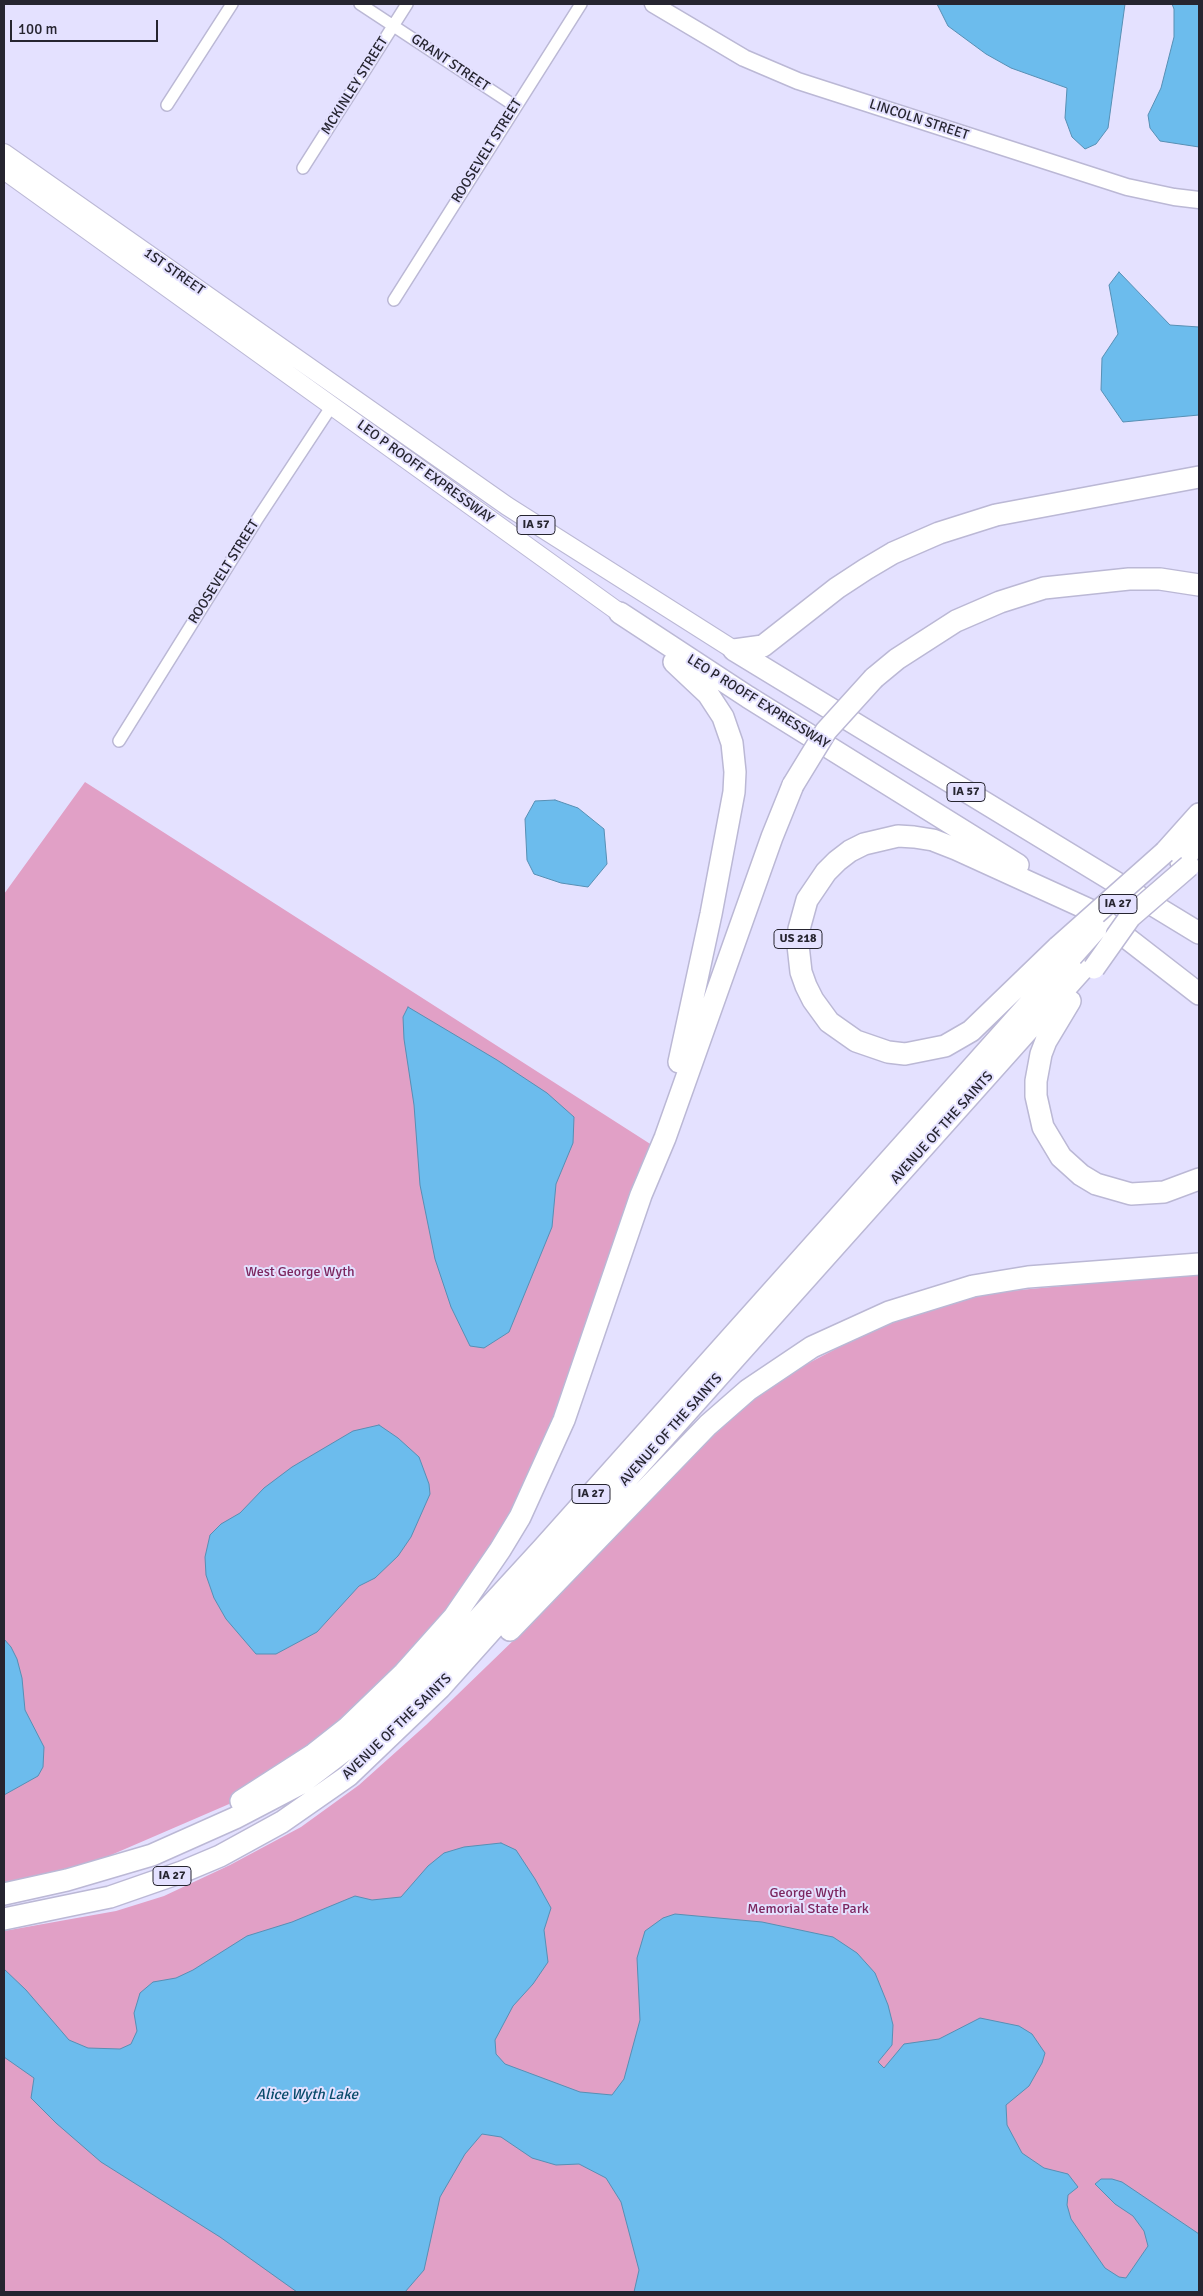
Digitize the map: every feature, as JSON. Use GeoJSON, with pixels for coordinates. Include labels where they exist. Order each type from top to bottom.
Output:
{"type":"FeatureCollection","features":[{"type":"Feature","properties":{"kind":"highway"},"geometry":{"type":"LineString","coordinates":[[734,650],[763,646],[837,588],[866,569],[893,553],[948,529],[1005,513],[1199,477]]}},
{"type":"Feature","properties":{"kind":"highway"},"geometry":{"type":"LineString","coordinates":[[152,1855],[314,1754],[376,1701],[417,1660],[454,1617],[520,1517],[546,1464],[574,1392],[642,1195],[665,1138],[772,837],[793,785],[826,731],[874,678],[896,659],[956,621],[992,605],[1044,588],[1129,578],[1160,579],[1199,585]]}},
{"type":"Feature","properties":{"kind":"highway","name":"LEO P ROOFF EXPRESSWAY"},"geometry":{"type":"LineString","coordinates":[[620,613],[748,698],[1199,976]]}},
{"type":"Feature","properties":{"kind":"highway"},"geometry":{"type":"LineString","coordinates":[[620,613],[708,694],[728,730],[735,772],[734,792],[688,1025],[642,1195]]}},
{"type":"Feature","properties":{"kind":"highway","name":"LEO P ROOFF EXPRESSWAY"},"geometry":{"type":"LineString","coordinates":[[734,650],[1199,933]]}},
{"type":"Feature","properties":{"kind":"highway","name":"AVENUE OF THE SAINTS"},"geometry":{"type":"LineString","coordinates":[[8,1893],[67,1880],[152,1855],[236,1818],[302,1783],[351,1746],[400,1702],[544,1548],[1078,959],[1183,859],[1199,814]]}},
{"type":"Feature","properties":{"kind":"highway","name":"US 218"},"geometry":{"type":"LineString","coordinates":[[1078,959],[971,1031],[945,1046],[905,1054],[888,1052],[856,1042],[829,1022],[813,1000],[801,972],[798,945],[799,929],[807,900],[826,872],[850,850],[881,839],[898,836],[933,840],[1092,911]]}},
{"type":"Feature","properties":{"kind":"highway","name":"AVENUE OF THE SAINTS"},"geometry":{"type":"LineString","coordinates":[[10,1919],[110,1897],[182,1872],[254,1837],[315,1801],[374,1753],[440,1688],[1078,959],[1130,917],[1199,841]]}},
{"type":"Feature","properties":{"kind":"highway"},"geometry":{"type":"LineString","coordinates":[[1092,911],[1199,994]]}},
{"type":"Feature","properties":{"kind":"highway"},"geometry":{"type":"LineString","coordinates":[[1170,915],[1199,929]]}},
{"type":"Feature","properties":{"kind":"highway"},"geometry":{"type":"LineString","coordinates":[[1078,959],[1041,1054],[1036,1096],[1044,1127],[1050,1141],[1061,1157],[1081,1175],[1096,1184],[1114,1190],[1150,1194],[1178,1188],[1199,1179]]}},
{"type":"Feature","properties":{"kind":"highway"},"geometry":{"type":"LineString","coordinates":[[315,1801],[373,1763],[430,1712],[708,1426],[748,1390],[812,1347],[889,1312],[973,1286],[1028,1277],[1199,1264]]}},
{"type":"Feature","properties":{"kind":"main road","name":"LINCOLN STREET"},"geometry":{"type":"LineString","coordinates":[[653,4],[744,58],[798,81],[1127,187],[1158,195],[1199,200]]}},
{"type":"Feature","properties":{"kind":"main road","name":"1ST STREET"},"geometry":{"type":"LineString","coordinates":[[4,152],[338,398]]}},
{"type":"Feature","properties":{"kind":"main road","name":"1ST STREET"},"geometry":{"type":"LineString","coordinates":[[4,170],[338,398]]}},
{"type":"Feature","properties":{"kind":"main road","name":"LEO P ROOFF EXPRESSWAY"},"geometry":{"type":"LineString","coordinates":[[338,398],[620,613]]}},
{"type":"Feature","properties":{"kind":"main road","name":"LEO P ROOFF EXPRESSWAY"},"geometry":{"type":"LineString","coordinates":[[338,398],[734,650]]}},
{"type":"Feature","properties":{"kind":"street"},"geometry":{"type":"LineString","coordinates":[[167,105],[232,4]]}},
{"type":"Feature","properties":{"kind":"street","name":"GRANT STREET"},"geometry":{"type":"LineString","coordinates":[[360,4],[515,106]]}},
{"type":"Feature","properties":{"kind":"street","name":"MCKINLEY STREET"},"geometry":{"type":"LineString","coordinates":[[303,168],[407,4]]}},
{"type":"Feature","properties":{"kind":"street","name":"ROOSEVELT STREET"},"geometry":{"type":"LineString","coordinates":[[394,300],[581,4]]}},
{"type":"Feature","properties":{"kind":"street","name":"ROOSEVELT STREET"},"geometry":{"type":"LineString","coordinates":[[119,740],[266,505],[338,398]]}},
{"type":"Feature","properties":{"kind":"green space","name":"West George Wyth"},"geometry":{"type":"Polygon","coordinates":[[[85,782],[655,1147],[520,1517],[376,1701],[250,1795],[37,1887],[4,1890],[4,894],[85,782]]]}},
{"type":"Feature","properties":{"kind":"green space","name":"George Wyth Memorial State Park"},"geometry":{"type":"Polygon","coordinates":[[[1199,1273],[1199,2292],[4,2292],[4,1931],[116,1911],[164,1896],[230,1865],[301,1827],[359,1785],[426,1725],[549,1606],[696,1452],[750,1402],[807,1364],[870,1331],[930,1307],[988,1293],[1199,1273]]]}},
{"type":"Feature","properties":{"kind":"water"},"geometry":{"type":"Polygon","coordinates":[[[937,4],[1125,4],[1108,128],[1096,144],[1085,149],[1072,137],[1065,118],[1067,88],[1011,68],[986,54],[948,26],[937,4]]]}},
{"type":"Feature","properties":{"kind":"water"},"geometry":{"type":"Polygon","coordinates":[[[1172,4],[1199,4],[1199,147],[1160,141],[1150,128],[1148,115],[1161,88],[1174,37],[1174,9],[1172,4]]]}},
{"type":"Feature","properties":{"kind":"water"},"geometry":{"type":"Polygon","coordinates":[[[1119,272],[1170,325],[1199,327],[1199,415],[1123,422],[1101,390],[1102,358],[1118,334],[1109,285],[1119,272]]]}},
{"type":"Feature","properties":{"kind":"water"},"geometry":{"type":"Polygon","coordinates":[[[555,800],[578,808],[604,829],[607,864],[588,887],[561,883],[534,874],[527,860],[525,819],[535,801],[555,800]]]}},
{"type":"Feature","properties":{"kind":"water"},"geometry":{"type":"Polygon","coordinates":[[[408,1007],[497,1060],[547,1093],[574,1117],[573,1143],[556,1184],[552,1227],[509,1332],[484,1348],[470,1346],[451,1307],[435,1259],[420,1185],[414,1105],[404,1039],[403,1017],[408,1007]]]}},
{"type":"Feature","properties":{"kind":"water"},"geometry":{"type":"Polygon","coordinates":[[[379,1425],[398,1438],[419,1457],[429,1484],[430,1494],[411,1537],[398,1556],[375,1578],[359,1586],[317,1632],[276,1654],[256,1654],[226,1619],[214,1598],[206,1575],[205,1557],[210,1535],[221,1524],[240,1513],[264,1488],[292,1467],[353,1431],[379,1425]]]}},
{"type":"Feature","properties":{"kind":"water"},"geometry":{"type":"Polygon","coordinates":[[[4,1639],[11,1647],[17,1659],[22,1678],[25,1710],[44,1747],[43,1767],[38,1776],[4,1795],[4,1639]]]}},
{"type":"Feature","properties":{"kind":"water","name":"Alice Wyth Lake"},"geometry":{"type":"Polygon","coordinates":[[[501,1843],[516,1850],[551,1908],[544,1930],[548,1962],[533,1984],[513,2006],[495,2040],[496,2054],[505,2064],[580,2092],[612,2095],[624,2079],[640,2020],[637,1958],[645,1931],[663,1918],[675,1914],[762,1922],[833,1937],[857,1953],[875,1973],[888,2005],[893,2025],[892,2045],[878,2062],[884,2068],[904,2044],[939,2039],[980,2018],[1019,2026],[1032,2034],[1045,2053],[1042,2063],[1029,2086],[1006,2105],[1007,2125],[1022,2153],[1044,2168],[1068,2174],[1078,2187],[1068,2195],[1067,2205],[1071,2219],[1105,2268],[1119,2277],[1126,2278],[1148,2246],[1144,2231],[1133,2216],[1115,2204],[1095,2184],[1101,2179],[1112,2179],[1122,2182],[1199,2234],[1199,2292],[634,2292],[639,2270],[621,2202],[606,2178],[579,2164],[556,2165],[532,2158],[501,2137],[482,2134],[465,2154],[440,2197],[424,2270],[405,2292],[297,2292],[220,2237],[101,2162],[56,2123],[31,2098],[34,2078],[4,2057],[4,1969],[26,1990],[69,2040],[88,2048],[120,2049],[131,2044],[137,2031],[134,2013],[140,1993],[153,1982],[176,1978],[193,1970],[247,1936],[292,1922],[355,1896],[372,1900],[401,1897],[428,1866],[444,1853],[464,1847],[501,1843]]]}}]}
